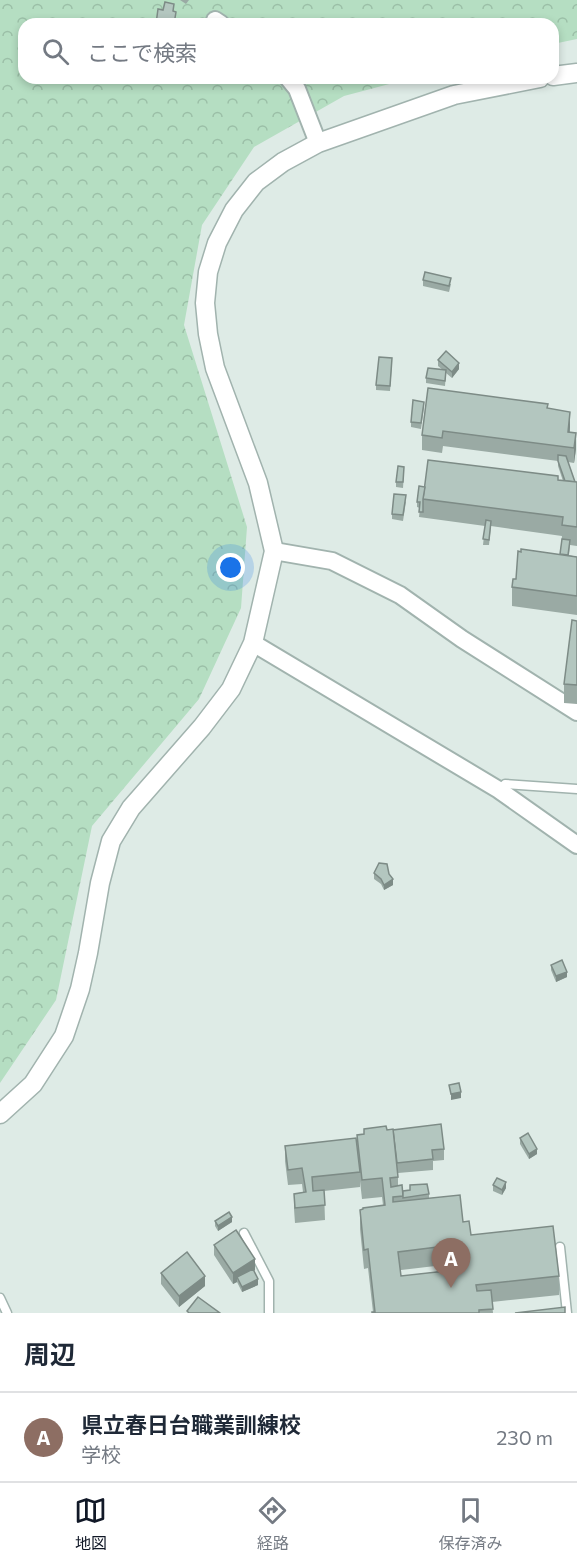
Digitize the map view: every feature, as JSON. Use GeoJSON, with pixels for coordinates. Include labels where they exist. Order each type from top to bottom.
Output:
{"type":"FeatureCollection","features":[{"type":"Feature","properties":{"kind":"street"},"geometry":{"type":"LineString","coordinates":[[559,75],[577,73]]}},
{"type":"Feature","properties":{"kind":"street"},"geometry":{"type":"LineString","coordinates":[[293,84],[297,89],[318,143]]}},
{"type":"Feature","properties":{"kind":"street"},"geometry":{"type":"LineString","coordinates":[[0,1114],[33,1084],[64,1036],[80,989],[100,883],[111,841],[131,808],[202,727],[231,689],[253,644],[274,551],[258,483],[215,368],[205,303],[207,272],[234,210],[256,182],[283,162],[318,143],[454,95],[510,84]]}},
{"type":"Feature","properties":{"kind":"street"},"geometry":{"type":"LineString","coordinates":[[274,551],[332,561],[400,595],[462,639],[577,712]]}},
{"type":"Feature","properties":{"kind":"street"},"geometry":{"type":"LineString","coordinates":[[253,644],[499,790],[577,845]]}},
{"type":"Feature","properties":{"kind":"lane"},"geometry":{"type":"LineString","coordinates":[[499,790],[505,784],[577,789]]}},
{"type":"Feature","properties":{"kind":"lane"},"geometry":{"type":"LineString","coordinates":[[244,1233],[268,1281],[269,1313]]}},
{"type":"Feature","properties":{"kind":"lane"},"geometry":{"type":"LineString","coordinates":[[560,1247],[567,1313]]}},
{"type":"Feature","properties":{"kind":"lane"},"geometry":{"type":"LineString","coordinates":[[0,1298],[7,1313]]}},
{"type":"Feature","properties":{"kind":"green space"},"geometry":{"type":"Polygon","coordinates":[[[0,0],[577,0],[577,39],[559,43],[559,18],[18,18],[18,84],[389,84],[344,96],[254,147],[202,225],[184,325],[247,527],[241,608],[199,699],[92,826],[56,1000],[0,1083],[0,0]]]}},
{"type":"Feature","properties":{"kind":"building"},"geometry":{"type":"Polygon","coordinates":[[[165,2],[174,4],[175,18],[157,18],[158,9],[163,10],[165,2]]]}},
{"type":"Feature","properties":{"kind":"building"},"geometry":{"type":"Polygon","coordinates":[[[425,272],[451,278],[449,286],[423,280],[425,272]]]}},
{"type":"Feature","properties":{"kind":"building"},"geometry":{"type":"Polygon","coordinates":[[[446,351],[459,363],[452,372],[438,360],[446,351]]]}},
{"type":"Feature","properties":{"kind":"building"},"geometry":{"type":"Polygon","coordinates":[[[379,357],[392,358],[390,386],[376,385],[379,357]]]}},
{"type":"Feature","properties":{"kind":"building"},"geometry":{"type":"Polygon","coordinates":[[[428,368],[446,370],[445,381],[426,378],[428,368]]]}},
{"type":"Feature","properties":{"kind":"building"},"geometry":{"type":"Polygon","coordinates":[[[428,388],[548,404],[547,408],[570,412],[568,432],[576,433],[574,448],[443,431],[442,438],[422,435],[428,388]]]}},
{"type":"Feature","properties":{"kind":"building"},"geometry":{"type":"Polygon","coordinates":[[[413,400],[424,402],[421,423],[411,422],[413,400]]]}},
{"type":"Feature","properties":{"kind":"building"},"geometry":{"type":"Polygon","coordinates":[[[558,455],[566,456],[575,482],[565,481],[558,455]]]}},
{"type":"Feature","properties":{"kind":"building"},"geometry":{"type":"Polygon","coordinates":[[[428,460],[558,476],[558,480],[577,482],[577,527],[562,525],[563,517],[423,499],[428,460]]]}},
{"type":"Feature","properties":{"kind":"building"},"geometry":{"type":"Polygon","coordinates":[[[398,466],[404,467],[403,482],[396,482],[398,466]]]}},
{"type":"Feature","properties":{"kind":"building"},"geometry":{"type":"Polygon","coordinates":[[[419,486],[425,487],[423,512],[419,512],[420,502],[417,502],[419,486]]]}},
{"type":"Feature","properties":{"kind":"building"},"geometry":{"type":"Polygon","coordinates":[[[394,494],[406,495],[403,515],[392,514],[394,494]]]}},
{"type":"Feature","properties":{"kind":"building"},"geometry":{"type":"Polygon","coordinates":[[[486,520],[491,521],[489,540],[483,539],[486,520]]]}},
{"type":"Feature","properties":{"kind":"building"},"geometry":{"type":"Polygon","coordinates":[[[562,539],[570,540],[568,555],[560,554],[562,539]]]}},
{"type":"Feature","properties":{"kind":"building"},"geometry":{"type":"Polygon","coordinates":[[[521,549],[577,557],[577,596],[512,587],[513,579],[516,579],[518,551],[521,552],[521,549]]]}},
{"type":"Feature","properties":{"kind":"building"},"geometry":{"type":"Polygon","coordinates":[[[572,620],[577,621],[577,685],[564,684],[572,620]]]}},
{"type":"Feature","properties":{"kind":"building"},"geometry":{"type":"Polygon","coordinates":[[[379,863],[387,864],[389,874],[393,879],[384,885],[374,873],[379,863]]]}},
{"type":"Feature","properties":{"kind":"building"},"geometry":{"type":"Polygon","coordinates":[[[562,960],[567,972],[556,976],[551,965],[562,960]]]}},
{"type":"Feature","properties":{"kind":"building"},"geometry":{"type":"Polygon","coordinates":[[[459,1083],[461,1092],[451,1094],[449,1085],[459,1083]]]}},
{"type":"Feature","properties":{"kind":"building"},"geometry":{"type":"Polygon","coordinates":[[[441,1124],[444,1149],[432,1150],[433,1159],[397,1163],[393,1130],[441,1124]]]}},
{"type":"Feature","properties":{"kind":"building"},"geometry":{"type":"Polygon","coordinates":[[[386,1126],[387,1130],[393,1129],[398,1177],[390,1178],[391,1187],[402,1185],[403,1196],[393,1197],[393,1202],[460,1195],[463,1222],[469,1221],[471,1235],[553,1226],[559,1276],[476,1285],[477,1291],[491,1290],[493,1309],[479,1310],[479,1313],[372,1313],[375,1312],[368,1249],[364,1250],[360,1210],[385,1205],[382,1178],[362,1180],[357,1135],[364,1134],[364,1129],[386,1126]],[[461,1244],[398,1252],[401,1276],[464,1269],[461,1244]]]}},
{"type":"Feature","properties":{"kind":"building"},"geometry":{"type":"Polygon","coordinates":[[[528,1133],[537,1149],[529,1154],[520,1138],[528,1133]]]}},
{"type":"Feature","properties":{"kind":"building"},"geometry":{"type":"Polygon","coordinates":[[[356,1138],[360,1172],[312,1177],[313,1191],[324,1190],[325,1205],[295,1208],[294,1194],[306,1192],[302,1168],[288,1170],[285,1146],[356,1138]]]}},
{"type":"Feature","properties":{"kind":"building"},"geometry":{"type":"Polygon","coordinates":[[[497,1178],[506,1182],[502,1190],[493,1185],[497,1178]]]}},
{"type":"Feature","properties":{"kind":"building"},"geometry":{"type":"Polygon","coordinates":[[[427,1184],[429,1194],[403,1198],[403,1191],[410,1190],[410,1185],[427,1184]]]}},
{"type":"Feature","properties":{"kind":"building"},"geometry":{"type":"Polygon","coordinates":[[[229,1212],[232,1217],[218,1226],[215,1221],[229,1212]]]}},
{"type":"Feature","properties":{"kind":"building"},"geometry":{"type":"Polygon","coordinates":[[[236,1230],[255,1259],[233,1273],[214,1245],[236,1230]]]}},
{"type":"Feature","properties":{"kind":"building"},"geometry":{"type":"Polygon","coordinates":[[[187,1252],[205,1276],[179,1296],[161,1273],[187,1252]]]}},
{"type":"Feature","properties":{"kind":"building"},"geometry":{"type":"Polygon","coordinates":[[[253,1269],[258,1279],[242,1287],[237,1277],[253,1269]]]}},
{"type":"Feature","properties":{"kind":"building"},"geometry":{"type":"Polygon","coordinates":[[[198,1297],[220,1313],[189,1313],[187,1311],[198,1297]]]}},
{"type":"Feature","properties":{"kind":"building"},"geometry":{"type":"Polygon","coordinates":[[[565,1307],[565,1313],[515,1313],[565,1307]]]}},
{"type":"Feature","properties":{"kind":"place","name":"県立春日台職業訓練校"},"geometry":{"type":"Point","coordinates":[451,1288]}}]}
